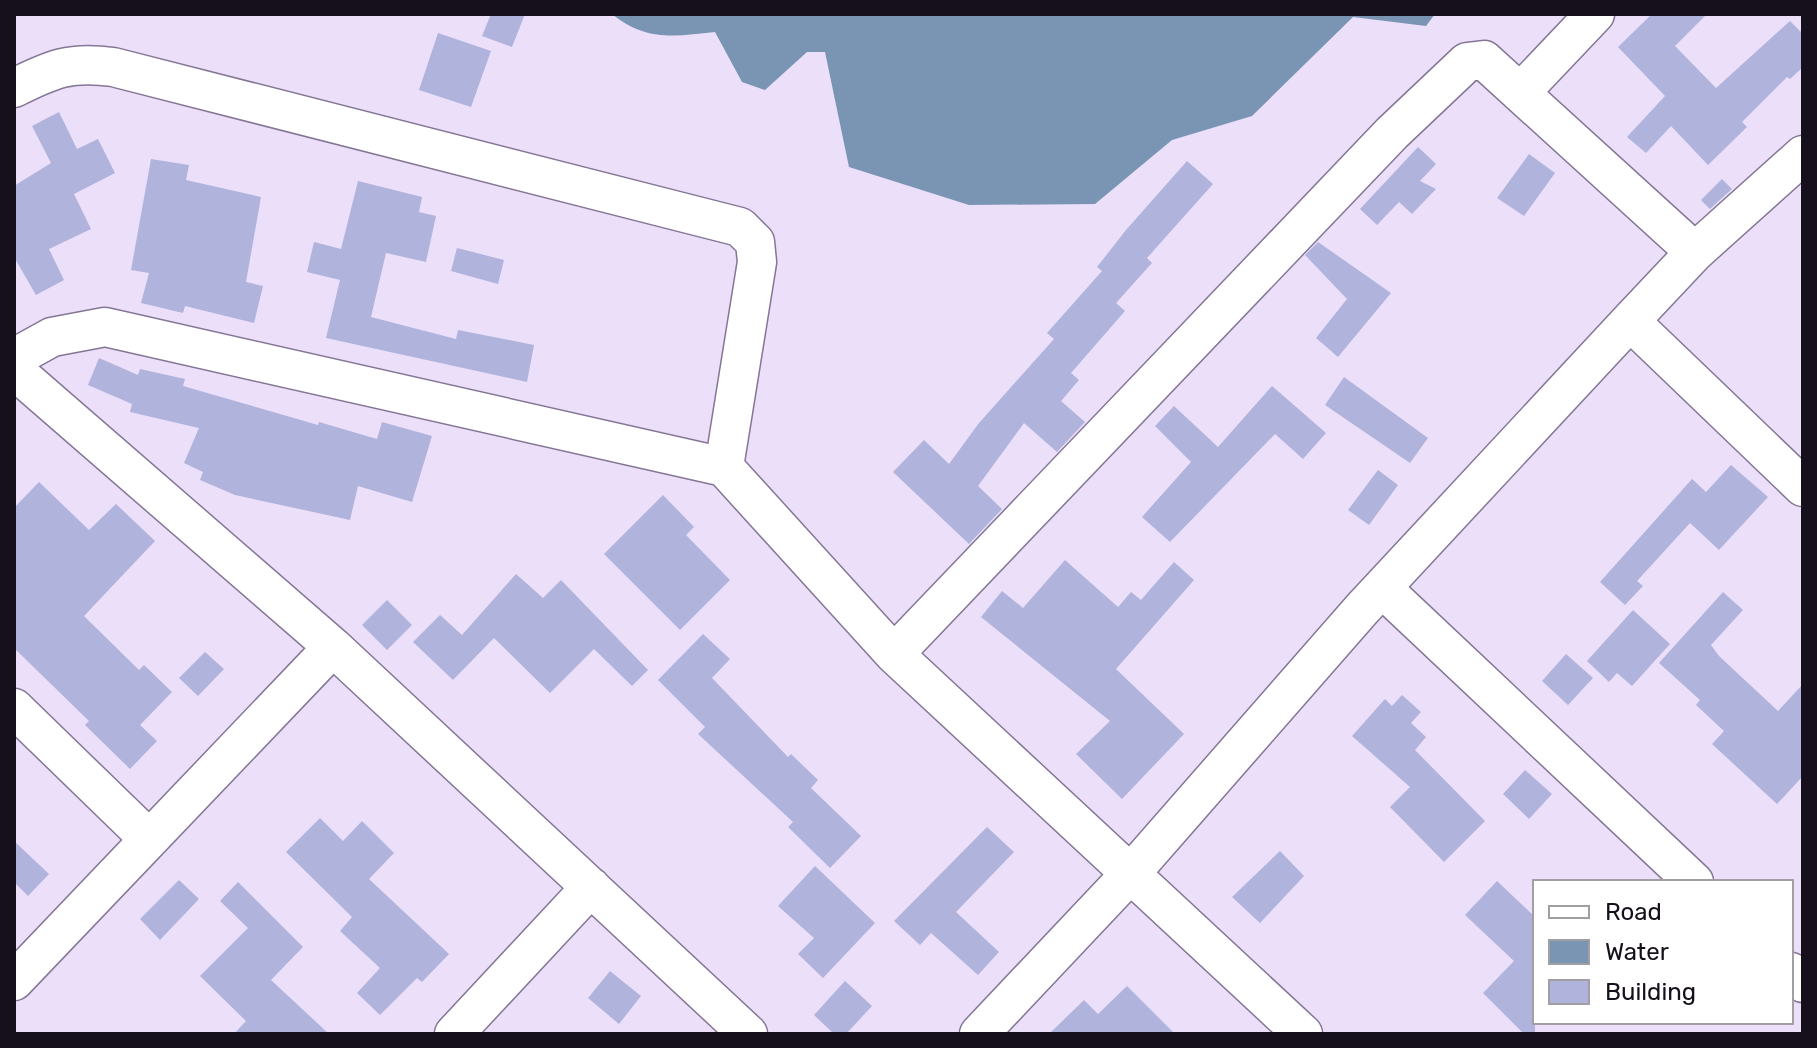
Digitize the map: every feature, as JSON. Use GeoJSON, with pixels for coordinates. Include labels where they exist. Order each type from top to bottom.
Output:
{"type":"FeatureCollection","features":[{"type":"Feature","properties":{"kind":"street"},"geometry":{"type":"LineString","coordinates":[[1520,93],[1595,14]]}},
{"type":"Feature","properties":{"kind":"street"},"geometry":{"type":"LineString","coordinates":[[894,654],[1467,62],[1484,60],[1695,252]]}},
{"type":"Feature","properties":{"kind":"street"},"geometry":{"type":"LineString","coordinates":[[14,88],[56,67],[84,63],[113,67],[740,227],[755,242],[757,262],[724,467]]}},
{"type":"Feature","properties":{"kind":"street"},"geometry":{"type":"LineString","coordinates":[[979,1034],[1131,873],[1382,588],[1630,321],[1695,252],[1803,155]]}},
{"type":"Feature","properties":{"kind":"street"},"geometry":{"type":"LineString","coordinates":[[1630,321],[1803,487]]}},
{"type":"Feature","properties":{"kind":"street"},"geometry":{"type":"LineString","coordinates":[[14,358],[52,337],[105,327],[724,467],[894,654],[1303,1034]]}},
{"type":"Feature","properties":{"kind":"street"},"geometry":{"type":"LineString","coordinates":[[14,370],[333,647],[748,1034]]}},
{"type":"Feature","properties":{"kind":"street"},"geometry":{"type":"LineString","coordinates":[[1382,588],[1692,880]]}},
{"type":"Feature","properties":{"kind":"street"},"geometry":{"type":"LineString","coordinates":[[14,981],[333,647]]}},
{"type":"Feature","properties":{"kind":"street"},"geometry":{"type":"LineString","coordinates":[[14,708],[149,839]]}},
{"type":"Feature","properties":{"kind":"street"},"geometry":{"type":"LineString","coordinates":[[454,1034],[591,887]]}},
{"type":"Feature","properties":{"kind":"water"},"geometry":{"type":"Polygon","coordinates":[[[612,14],[1435,14],[1426,26],[1353,17],[1252,116],[1172,140],[1095,204],[969,205],[849,167],[825,52],[807,52],[765,90],[742,82],[715,32],[649,33],[612,14]]]}},
{"type":"Feature","properties":{"kind":"building"},"geometry":{"type":"Polygon","coordinates":[[[491,14],[525,14],[512,47],[482,36],[491,14]]]}},
{"type":"Feature","properties":{"kind":"building"},"geometry":{"type":"Polygon","coordinates":[[[1652,14],[1707,14],[1675,46],[1716,88],[1790,21],[1803,34],[1803,67],[1790,79],[1787,77],[1742,122],[1747,127],[1708,165],[1671,126],[1646,153],[1627,137],[1665,96],[1618,47],[1652,14]]]}},
{"type":"Feature","properties":{"kind":"building"},"geometry":{"type":"Polygon","coordinates":[[[438,33],[491,51],[471,107],[419,90],[438,33]]]}},
{"type":"Feature","properties":{"kind":"building"},"geometry":{"type":"Polygon","coordinates":[[[59,112],[77,149],[98,139],[115,173],[74,194],[91,229],[49,249],[64,280],[36,295],[14,257],[14,186],[51,163],[32,126],[59,112]]]}},
{"type":"Feature","properties":{"kind":"building"},"geometry":{"type":"Polygon","coordinates":[[[1418,147],[1436,164],[1420,181],[1436,189],[1412,214],[1399,202],[1377,225],[1360,209],[1418,147]]]}},
{"type":"Feature","properties":{"kind":"building"},"geometry":{"type":"Polygon","coordinates":[[[1529,154],[1555,173],[1524,216],[1497,198],[1529,154]]]}},
{"type":"Feature","properties":{"kind":"building"},"geometry":{"type":"Polygon","coordinates":[[[151,159],[189,165],[186,180],[261,197],[246,282],[263,286],[254,323],[185,306],[183,313],[141,303],[149,273],[131,270],[151,159]]]}},
{"type":"Feature","properties":{"kind":"building"},"geometry":{"type":"Polygon","coordinates":[[[1187,161],[1213,184],[1147,258],[1152,263],[1116,303],[1125,311],[1071,373],[1079,380],[1061,401],[1085,422],[1057,452],[1024,423],[978,486],[1002,509],[969,544],[893,472],[924,440],[949,464],[979,423],[1054,339],[1047,333],[1102,271],[1097,267],[1126,230],[1187,161]]]}},
{"type":"Feature","properties":{"kind":"building"},"geometry":{"type":"Polygon","coordinates":[[[1722,179],[1732,189],[1710,209],[1701,200],[1722,179]]]}},
{"type":"Feature","properties":{"kind":"building"},"geometry":{"type":"Polygon","coordinates":[[[358,181],[422,197],[419,212],[436,216],[426,262],[386,253],[371,317],[456,339],[458,330],[534,345],[527,382],[326,338],[340,280],[307,272],[314,242],[341,249],[358,181]]]}},
{"type":"Feature","properties":{"kind":"building"},"geometry":{"type":"Polygon","coordinates":[[[1318,242],[1391,293],[1338,357],[1316,338],[1347,299],[1305,255],[1318,242]]]}},
{"type":"Feature","properties":{"kind":"building"},"geometry":{"type":"Polygon","coordinates":[[[457,248],[504,260],[498,284],[451,271],[457,248]]]}},
{"type":"Feature","properties":{"kind":"building"},"geometry":{"type":"Polygon","coordinates":[[[99,358],[138,375],[140,369],[185,379],[183,386],[377,439],[382,422],[432,436],[412,502],[358,486],[350,520],[235,495],[200,480],[203,472],[184,463],[199,428],[130,412],[132,404],[88,385],[99,358]]]}},
{"type":"Feature","properties":{"kind":"building"},"geometry":{"type":"Polygon","coordinates":[[[1344,377],[1428,438],[1410,463],[1325,405],[1344,377]]]}},
{"type":"Feature","properties":{"kind":"building"},"geometry":{"type":"Polygon","coordinates":[[[1272,386],[1326,433],[1303,459],[1275,434],[1170,542],[1142,517],[1191,462],[1155,426],[1174,406],[1218,447],[1272,386]]]}},
{"type":"Feature","properties":{"kind":"building"},"geometry":{"type":"Polygon","coordinates":[[[1731,465],[1768,497],[1719,550],[1690,523],[1637,581],[1643,586],[1625,605],[1600,582],[1692,479],[1706,492],[1731,465]]]}},
{"type":"Feature","properties":{"kind":"building"},"geometry":{"type":"Polygon","coordinates":[[[1378,470],[1398,485],[1369,525],[1348,510],[1378,470]]]}},
{"type":"Feature","properties":{"kind":"building"},"geometry":{"type":"Polygon","coordinates":[[[39,482],[89,530],[116,504],[155,541],[84,616],[139,670],[144,665],[172,692],[140,725],[157,741],[130,769],[85,725],[89,721],[14,648],[14,508],[39,482]]]}},
{"type":"Feature","properties":{"kind":"building"},"geometry":{"type":"Polygon","coordinates":[[[663,495],[694,527],[686,535],[730,580],[680,630],[604,554],[663,495]]]}},
{"type":"Feature","properties":{"kind":"building"},"geometry":{"type":"Polygon","coordinates":[[[1065,560],[1118,607],[1131,592],[1141,600],[1174,562],[1194,580],[1116,669],[1184,734],[1122,799],[1076,754],[1110,721],[981,617],[1002,591],[1023,608],[1065,560]]]}},
{"type":"Feature","properties":{"kind":"building"},"geometry":{"type":"Polygon","coordinates":[[[516,574],[543,598],[561,580],[648,670],[632,686],[594,649],[550,693],[494,638],[453,680],[413,642],[440,615],[462,635],[516,574]]]}},
{"type":"Feature","properties":{"kind":"building"},"geometry":{"type":"Polygon","coordinates":[[[1723,592],[1743,610],[1711,645],[1719,656],[1778,711],[1803,684],[1803,776],[1777,804],[1712,744],[1724,731],[1696,705],[1700,700],[1659,663],[1723,592]]]}},
{"type":"Feature","properties":{"kind":"building"},"geometry":{"type":"Polygon","coordinates":[[[387,600],[412,625],[387,650],[362,625],[387,600]]]}},
{"type":"Feature","properties":{"kind":"building"},"geometry":{"type":"Polygon","coordinates":[[[1633,610],[1670,644],[1632,686],[1617,673],[1609,682],[1587,661],[1633,610]]]}},
{"type":"Feature","properties":{"kind":"building"},"geometry":{"type":"Polygon","coordinates":[[[703,634],[730,659],[712,678],[788,757],[791,754],[818,780],[811,788],[861,836],[830,868],[788,827],[793,822],[698,734],[705,727],[658,680],[703,634]]]}},
{"type":"Feature","properties":{"kind":"building"},"geometry":{"type":"Polygon","coordinates":[[[205,652],[224,669],[198,696],[179,678],[205,652]]]}},
{"type":"Feature","properties":{"kind":"building"},"geometry":{"type":"Polygon","coordinates":[[[1566,654],[1593,678],[1568,705],[1542,681],[1566,654]]]}},
{"type":"Feature","properties":{"kind":"building"},"geometry":{"type":"Polygon","coordinates":[[[1402,695],[1421,712],[1411,723],[1426,737],[1415,750],[1485,821],[1444,862],[1390,807],[1410,787],[1352,736],[1385,699],[1392,706],[1402,695]]]}},
{"type":"Feature","properties":{"kind":"building"},"geometry":{"type":"Polygon","coordinates":[[[1525,770],[1552,794],[1529,819],[1503,794],[1525,770]]]}},
{"type":"Feature","properties":{"kind":"building"},"geometry":{"type":"Polygon","coordinates":[[[320,818],[343,841],[362,821],[394,853],[369,879],[449,954],[422,982],[417,978],[380,1015],[357,993],[380,968],[340,931],[352,917],[286,852],[320,818]]]}},
{"type":"Feature","properties":{"kind":"building"},"geometry":{"type":"Polygon","coordinates":[[[987,827],[1014,852],[956,912],[999,952],[978,975],[931,933],[920,945],[894,921],[987,827]]]}},
{"type":"Feature","properties":{"kind":"building"},"geometry":{"type":"Polygon","coordinates":[[[14,841],[49,874],[28,896],[14,882],[14,841]]]}},
{"type":"Feature","properties":{"kind":"building"},"geometry":{"type":"Polygon","coordinates":[[[1280,851],[1304,876],[1260,923],[1232,897],[1280,851]]]}},
{"type":"Feature","properties":{"kind":"building"},"geometry":{"type":"Polygon","coordinates":[[[815,866],[875,923],[823,978],[798,954],[814,938],[778,906],[815,866]]]}},
{"type":"Feature","properties":{"kind":"building"},"geometry":{"type":"Polygon","coordinates":[[[179,880],[199,899],[160,940],[140,919],[179,880]]]}},
{"type":"Feature","properties":{"kind":"building"},"geometry":{"type":"Polygon","coordinates":[[[1497,881],[1533,915],[1535,1034],[1524,1034],[1483,993],[1514,961],[1465,915],[1497,881]]]}},
{"type":"Feature","properties":{"kind":"building"},"geometry":{"type":"Polygon","coordinates":[[[238,882],[303,947],[271,980],[329,1034],[234,1034],[246,1021],[200,976],[248,928],[220,901],[238,882]]]}},
{"type":"Feature","properties":{"kind":"building"},"geometry":{"type":"Polygon","coordinates":[[[610,971],[641,996],[619,1024],[588,998],[610,971]]]}},
{"type":"Feature","properties":{"kind":"building"},"geometry":{"type":"Polygon","coordinates":[[[845,981],[872,1006],[846,1034],[834,1034],[814,1015],[845,981]]]}},
{"type":"Feature","properties":{"kind":"building"},"geometry":{"type":"Polygon","coordinates":[[[1127,986],[1175,1034],[1049,1034],[1084,1000],[1098,1014],[1127,986]]]}}]}
